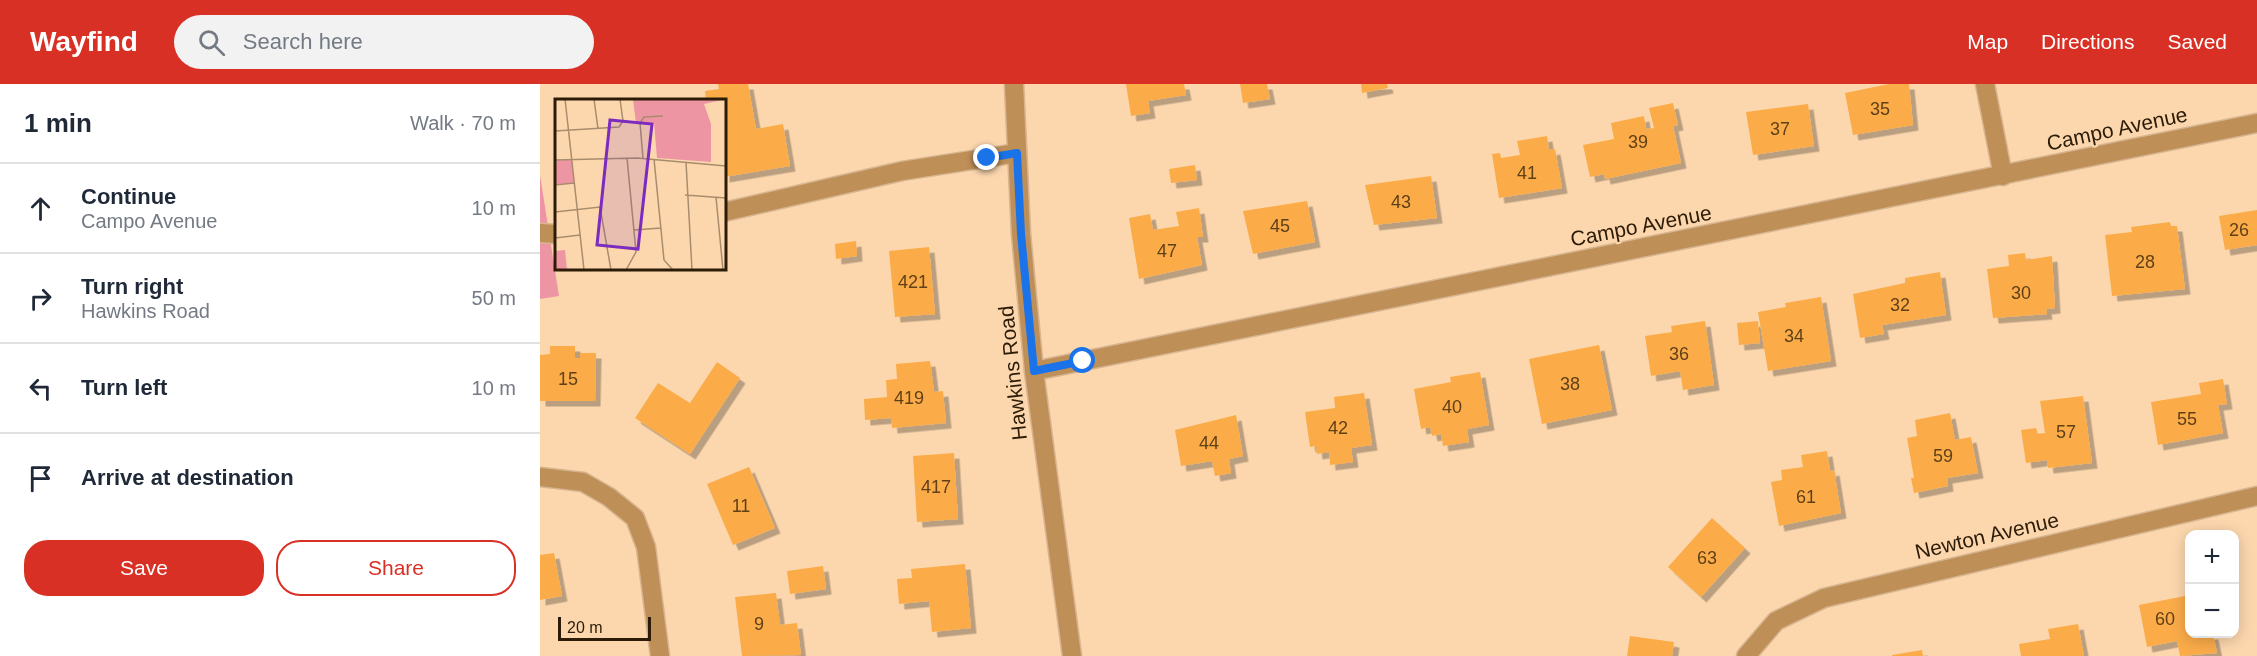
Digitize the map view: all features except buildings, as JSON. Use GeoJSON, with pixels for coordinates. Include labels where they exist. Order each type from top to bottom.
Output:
{"type":"FeatureCollection","features":[{"type":"Feature","properties":{"kind":"street","name":"Hawkins Road"},"geometry":{"type":"LineString","coordinates":[[1014,84],[1021,234],[1034,371],[1072,656]]}},
{"type":"Feature","properties":{"kind":"street"},"geometry":{"type":"LineString","coordinates":[[1984,84],[2003,176]]}},
{"type":"Feature","properties":{"kind":"street","name":"Campo Avenue"},"geometry":{"type":"LineString","coordinates":[[1034,371],[2257,123]]}},
{"type":"Feature","properties":{"kind":"street"},"geometry":{"type":"LineString","coordinates":[[726,212],[902,171],[1017,153]]}},
{"type":"Feature","properties":{"kind":"street"},"geometry":{"type":"LineString","coordinates":[[540,233],[555,234]]}},
{"type":"Feature","properties":{"kind":"street"},"geometry":{"type":"LineString","coordinates":[[540,477],[583,482],[609,497],[634,518],[646,547],[660,656]]}},
{"type":"Feature","properties":{"kind":"street","name":"Newton Avenue"},"geometry":{"type":"LineString","coordinates":[[1746,656],[1776,621],[1824,598],[2257,496]]}},
{"type":"Feature","properties":{"kind":"shaded area"},"geometry":{"type":"Polygon","coordinates":[[[540,175],[559,296],[540,299],[540,175]]]}},
{"type":"Feature","properties":{"kind":"route"},"geometry":{"type":"LineString","coordinates":[[987,158],[1017,153],[1021,234],[1034,371],[1083,361]]}}]}
